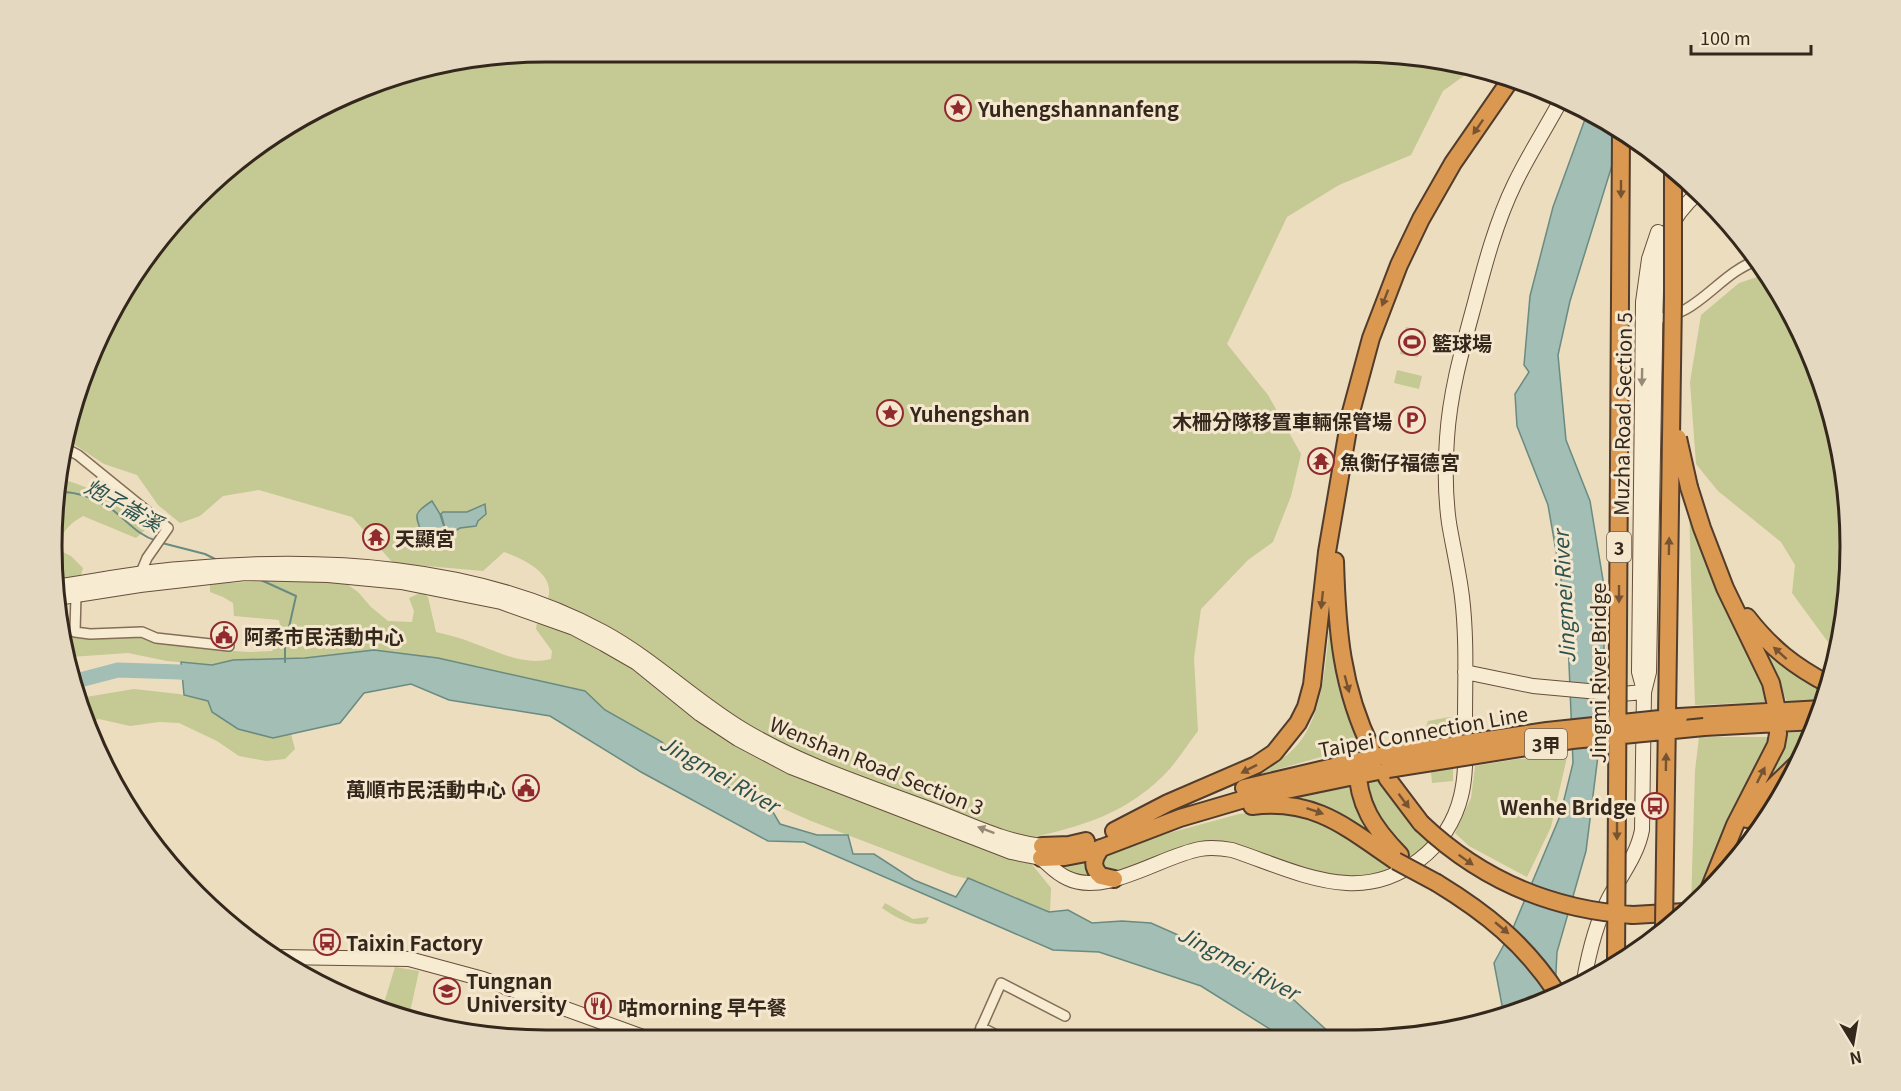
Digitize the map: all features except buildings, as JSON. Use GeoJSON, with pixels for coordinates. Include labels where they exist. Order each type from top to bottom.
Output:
{"type":"FeatureCollection","features":[{"type":"Feature","properties":{"kind":"highway"},"geometry":{"type":"LineString","coordinates":[[1114,831],[1168,803],[1256,765],[1274,753],[1298,723],[1306,707],[1312,686],[1327,552],[1351,412],[1375,326],[1399,265],[1439,186],[1506,85]]}},
{"type":"Feature","properties":{"kind":"highway","name":"Jingmi River Bridge"},"geometry":{"type":"LineString","coordinates":[[1616,953],[1622,142]]}},
{"type":"Feature","properties":{"kind":"highway"},"geometry":{"type":"LineString","coordinates":[[1672,180],[1675,420],[1689,487],[1713,559],[1771,683],[1777,717],[1778,734],[1773,753],[1719,865]]}},
{"type":"Feature","properties":{"kind":"highway"},"geometry":{"type":"LineString","coordinates":[[1664,918],[1673,298]]}},
{"type":"Feature","properties":{"kind":"highway"},"geometry":{"type":"LineString","coordinates":[[1337,500],[1334,551],[1340,644],[1350,696],[1382,763],[1421,823],[1469,862],[1516,888],[1561,904],[1605,913],[1633,915],[1670,913]]}},
{"type":"Feature","properties":{"kind":"highway"},"geometry":{"type":"LineString","coordinates":[[1713,559],[1747,617],[1763,637],[1801,670],[1820,680]]}},
{"type":"Feature","properties":{"kind":"highway","name":"Taipei Connection Line"},"geometry":{"type":"LineString","coordinates":[[1382,763],[1704,727],[1810,711]]}},
{"type":"Feature","properties":{"kind":"highway","name":"Taipei Connection Line"},"geometry":{"type":"LineString","coordinates":[[1042,852],[1079,843],[1202,800],[1547,731],[1679,717],[1777,717],[1807,720]]}},
{"type":"Feature","properties":{"kind":"highway"},"geometry":{"type":"LineString","coordinates":[[1357,768],[1363,804],[1371,821],[1399,858]]}},
{"type":"Feature","properties":{"kind":"highway","name":"Taipei Connection Line"},"geometry":{"type":"LineString","coordinates":[[1042,852],[1065,857],[1101,848],[1155,827],[1357,768]]}},
{"type":"Feature","properties":{"kind":"highway"},"geometry":{"type":"LineString","coordinates":[[1738,826],[1778,782]]}},
{"type":"Feature","properties":{"kind":"highway"},"geometry":{"type":"LineString","coordinates":[[1155,827],[1250,806],[1282,804],[1298,806],[1323,814],[1399,858],[1468,902],[1516,941],[1553,987]]}},
{"type":"Feature","properties":{"kind":"highway"},"geometry":{"type":"LineString","coordinates":[[1101,848],[1095,856],[1094,867],[1101,876],[1114,879]]}},
{"type":"Feature","properties":{"kind":"main road"},"geometry":{"type":"LineString","coordinates":[[1042,852],[1062,876],[1078,882],[1099,883],[1186,853],[1210,848],[1232,850],[1317,878],[1348,883],[1378,880],[1395,874],[1411,866],[1437,844],[1446,831],[1461,798],[1465,768],[1463,607],[1449,520],[1446,481],[1447,435],[1453,386],[1499,221],[1515,182],[1559,106]]}},
{"type":"Feature","properties":{"kind":"main road","name":"Muzha Road Section 5"},"geometry":{"type":"LineString","coordinates":[[1649,319],[1643,297],[1649,259],[1659,230],[1674,206],[1687,193]]}},
{"type":"Feature","properties":{"kind":"main road","name":"Muzha Road Section 5"},"geometry":{"type":"LineString","coordinates":[[1586,971],[1593,939],[1602,915],[1639,845],[1642,830],[1639,693],[1648,672],[1649,319],[1664,242],[1675,216],[1693,198]]}},
{"type":"Feature","properties":{"kind":"main road","name":"Wenshan Road Section 3"},"geometry":{"type":"LineString","coordinates":[[140,580],[240,569],[402,577],[501,602],[518,602],[574,628],[637,663],[700,714],[738,739],[791,767],[1011,852],[1042,852]]}},
{"type":"Feature","properties":{"kind":"main road"},"geometry":{"type":"LineString","coordinates":[[64,587],[140,580]]}},
{"type":"Feature","properties":{"kind":"main road"},"geometry":{"type":"LineString","coordinates":[[65,597],[140,580]]}},
{"type":"Feature","properties":{"kind":"main road"},"geometry":{"type":"LineString","coordinates":[[1465,672],[1515,684],[1639,693]]}},
{"type":"Feature","properties":{"kind":"main road"},"geometry":{"type":"LineString","coordinates":[[291,957],[409,959],[429,963],[483,979],[624,1030]]}},
{"type":"Feature","properties":{"kind":"street"},"geometry":{"type":"LineString","coordinates":[[1649,319],[1678,314],[1692,307],[1749,264]]}},
{"type":"Feature","properties":{"kind":"street"},"geometry":{"type":"LineString","coordinates":[[71,451],[168,528],[147,558],[140,580]]}},
{"type":"Feature","properties":{"kind":"street"},"geometry":{"type":"LineString","coordinates":[[76,595],[75,632],[90,634],[142,632],[156,638],[229,646]]}},
{"type":"Feature","properties":{"kind":"street"},"geometry":{"type":"LineString","coordinates":[[980,1030],[1001,984],[1065,1016]]}},
{"type":"Feature","properties":{"kind":"street"},"geometry":{"type":"LineString","coordinates":[[981,1027],[987,1030]]}},
{"type":"Feature","properties":{"kind":"green space"},"geometry":{"type":"Polygon","coordinates":[[[546,62],[1355,62],[1419,66],[1466,75],[1443,91],[1411,155],[1339,185],[1287,217],[1227,344],[1268,395],[1301,454],[1291,496],[1273,542],[1248,560],[1201,609],[1194,658],[1198,731],[1173,765],[1147,790],[1112,812],[1056,832],[1014,842],[1051,888],[1050,912],[972,880],[952,875],[811,821],[679,762],[662,742],[605,710],[585,691],[374,650],[305,658],[233,660],[212,665],[167,661],[128,653],[75,657],[72,637],[140,636],[160,642],[221,650],[272,651],[282,637],[279,620],[234,616],[233,603],[210,592],[210,584],[303,579],[341,580],[358,592],[388,621],[412,622],[414,611],[409,598],[422,592],[428,597],[436,632],[531,661],[551,659],[552,651],[536,629],[548,598],[547,581],[535,568],[519,558],[504,552],[483,571],[393,563],[352,517],[259,490],[223,496],[200,516],[180,523],[158,505],[137,475],[104,464],[72,445],[87,390],[111,331],[143,277],[182,226],[203,203],[251,162],[303,126],[360,98],[420,78],[482,66],[546,62]]]}},
{"type":"Feature","properties":{"kind":"green space"},"geometry":{"type":"Polygon","coordinates":[[[1758,277],[1775,304],[1803,360],[1823,420],[1835,482],[1840,546],[1835,609],[1829,644],[1792,593],[1795,565],[1781,542],[1718,491],[1696,464],[1690,382],[1701,315],[1739,283],[1758,277]]]}},
{"type":"Feature","properties":{"kind":"green space","name":"籃球場"},"geometry":{"type":"Polygon","coordinates":[[[1406,327],[1424,331],[1418,357],[1400,354],[1406,327]]]}},
{"type":"Feature","properties":{"kind":"green space"},"geometry":{"type":"Polygon","coordinates":[[[1397,370],[1422,376],[1419,389],[1394,383],[1397,370]]]}},
{"type":"Feature","properties":{"kind":"green space"},"geometry":{"type":"Polygon","coordinates":[[[66,480],[86,487],[118,504],[145,530],[136,538],[83,516],[63,534],[62,538],[66,480]]]}},
{"type":"Feature","properties":{"kind":"green space"},"geometry":{"type":"Polygon","coordinates":[[[1689,509],[1762,678],[1768,702],[1695,705],[1689,509]]]}},
{"type":"Feature","properties":{"kind":"green space"},"geometry":{"type":"Polygon","coordinates":[[[62,545],[63,552],[71,556],[83,568],[81,575],[63,579],[62,545]]]}},
{"type":"Feature","properties":{"kind":"green space"},"geometry":{"type":"Polygon","coordinates":[[[1331,601],[1363,745],[1233,782],[1287,755],[1300,742],[1310,725],[1317,705],[1326,662],[1331,601]]]}},
{"type":"Feature","properties":{"kind":"green space"},"geometry":{"type":"Polygon","coordinates":[[[1758,640],[1781,666],[1818,688],[1814,701],[1787,702],[1758,640]]]}},
{"type":"Feature","properties":{"kind":"green space"},"geometry":{"type":"Polygon","coordinates":[[[134,689],[179,694],[208,701],[212,712],[273,738],[291,734],[295,749],[285,759],[266,761],[239,756],[217,741],[179,723],[159,722],[130,726],[99,719],[94,720],[86,697],[134,689]]]}},
{"type":"Feature","properties":{"kind":"green space"},"geometry":{"type":"Polygon","coordinates":[[[1454,718],[1453,781],[1432,783],[1426,727],[1428,721],[1454,718]]]}},
{"type":"Feature","properties":{"kind":"green space"},"geometry":{"type":"Polygon","coordinates":[[[1803,732],[1788,763],[1770,777],[1781,756],[1787,733],[1803,732]]]}},
{"type":"Feature","properties":{"kind":"green space"},"geometry":{"type":"Polygon","coordinates":[[[1699,737],[1772,737],[1710,875],[1691,894],[1695,771],[1699,737]]]}},
{"type":"Feature","properties":{"kind":"green space"},"geometry":{"type":"Polygon","coordinates":[[[1567,757],[1551,827],[1527,877],[1469,846],[1455,833],[1471,798],[1475,766],[1518,759],[1567,757]]]}},
{"type":"Feature","properties":{"kind":"green space"},"geometry":{"type":"Polygon","coordinates":[[[1381,779],[1434,839],[1391,868],[1372,874],[1352,876],[1332,874],[1220,841],[1190,845],[1113,873],[1106,872],[1101,860],[1105,855],[1169,833],[1239,814],[1272,810],[1316,818],[1392,865],[1365,783],[1381,779]]]}},
{"type":"Feature","properties":{"kind":"green space"},"geometry":{"type":"Polygon","coordinates":[[[1351,786],[1356,810],[1364,828],[1317,803],[1287,793],[1351,786]]]}},
{"type":"Feature","properties":{"kind":"green space"},"geometry":{"type":"Polygon","coordinates":[[[1088,861],[1093,877],[1072,874],[1061,867],[1062,865],[1088,861]]]}},
{"type":"Feature","properties":{"kind":"green space"},"geometry":{"type":"Polygon","coordinates":[[[885,903],[913,919],[929,917],[926,923],[909,923],[882,908],[885,903]]]}},
{"type":"Feature","properties":{"kind":"green space"},"geometry":{"type":"Polygon","coordinates":[[[395,967],[419,971],[410,1010],[384,1002],[395,967]]]}},
{"type":"Feature","properties":{"kind":"water"},"geometry":{"type":"Polygon","coordinates":[[[1585,119],[1620,141],[1570,301],[1558,355],[1566,440],[1590,501],[1604,586],[1604,708],[1586,851],[1557,952],[1555,987],[1502,1007],[1494,963],[1513,928],[1560,816],[1573,763],[1567,614],[1548,505],[1517,426],[1515,394],[1529,372],[1524,365],[1530,296],[1553,207],[1585,119]]]}},
{"type":"Feature","properties":{"kind":"water"},"geometry":{"type":"Polygon","coordinates":[[[432,501],[440,514],[444,527],[436,533],[423,536],[418,524],[418,512],[432,501]]]}},
{"type":"Feature","properties":{"kind":"water"},"geometry":{"type":"Polygon","coordinates":[[[485,504],[486,514],[476,526],[460,528],[452,533],[445,528],[441,514],[443,512],[467,512],[485,504]]]}},
{"type":"Feature","properties":{"kind":"water"},"geometry":{"type":"Polygon","coordinates":[[[374,650],[438,658],[585,691],[605,710],[662,742],[680,762],[773,812],[780,824],[817,835],[848,835],[853,854],[874,854],[914,880],[956,897],[968,878],[1049,912],[1068,910],[1092,923],[1122,921],[1151,923],[1187,939],[1294,1000],[1326,1030],[1271,1030],[1201,986],[1099,952],[1053,950],[804,842],[768,841],[641,772],[550,716],[449,700],[411,684],[364,693],[340,723],[273,738],[238,729],[212,712],[208,701],[184,695],[181,662],[212,665],[233,660],[305,658],[374,650]]]}},
{"type":"Feature","properties":{"kind":"waterway","name":"炮子崙溪"},"geometry":{"type":"LineString","coordinates":[[65,492],[95,500],[114,511],[139,532],[157,541]]}},
{"type":"Feature","properties":{"kind":"waterway","name":"炮子崙溪"},"geometry":{"type":"LineString","coordinates":[[162,543],[205,554],[219,561]]}},
{"type":"Feature","properties":{"kind":"waterway","name":"炮子崙溪"},"geometry":{"type":"LineString","coordinates":[[261,580],[296,596],[285,645],[285,662]]}},
{"type":"Feature","properties":{"kind":"waterway","name":"Jingmei River"},"geometry":{"type":"LineString","coordinates":[[81,680],[118,670],[180,672],[200,676]]}},
{"type":"Feature","properties":{"kind":"place","name":"Yuhengshannanfeng"},"geometry":{"type":"Point","coordinates":[958,108]}},
{"type":"Feature","properties":{"kind":"place","name":"籃球場"},"geometry":{"type":"Point","coordinates":[1412,342]}},
{"type":"Feature","properties":{"kind":"place","name":"Yuhengshan"},"geometry":{"type":"Point","coordinates":[890,413]}},
{"type":"Feature","properties":{"kind":"place","name":"木柵分隊移置車輛保管場"},"geometry":{"type":"Point","coordinates":[1412,420]}},
{"type":"Feature","properties":{"kind":"place","name":"魚衡仔福德宮"},"geometry":{"type":"Point","coordinates":[1321,461]}},
{"type":"Feature","properties":{"kind":"place","name":"天顯宮"},"geometry":{"type":"Point","coordinates":[376,537]}},
{"type":"Feature","properties":{"kind":"place","name":"阿柔市民活動中心"},"geometry":{"type":"Point","coordinates":[224,635]}},
{"type":"Feature","properties":{"kind":"place","name":"萬順市民活動中心"},"geometry":{"type":"Point","coordinates":[526,788]}},
{"type":"Feature","properties":{"kind":"place","name":"Wenhe Bridge"},"geometry":{"type":"Point","coordinates":[1655,806]}},
{"type":"Feature","properties":{"kind":"place","name":"Taixin Factory"},"geometry":{"type":"Point","coordinates":[327,942]}},
{"type":"Feature","properties":{"kind":"place","name":"Tungnan University"},"geometry":{"type":"Point","coordinates":[447,991]}},
{"type":"Feature","properties":{"kind":"place","name":"咕morning 早午餐"},"geometry":{"type":"Point","coordinates":[598,1006]}}]}
